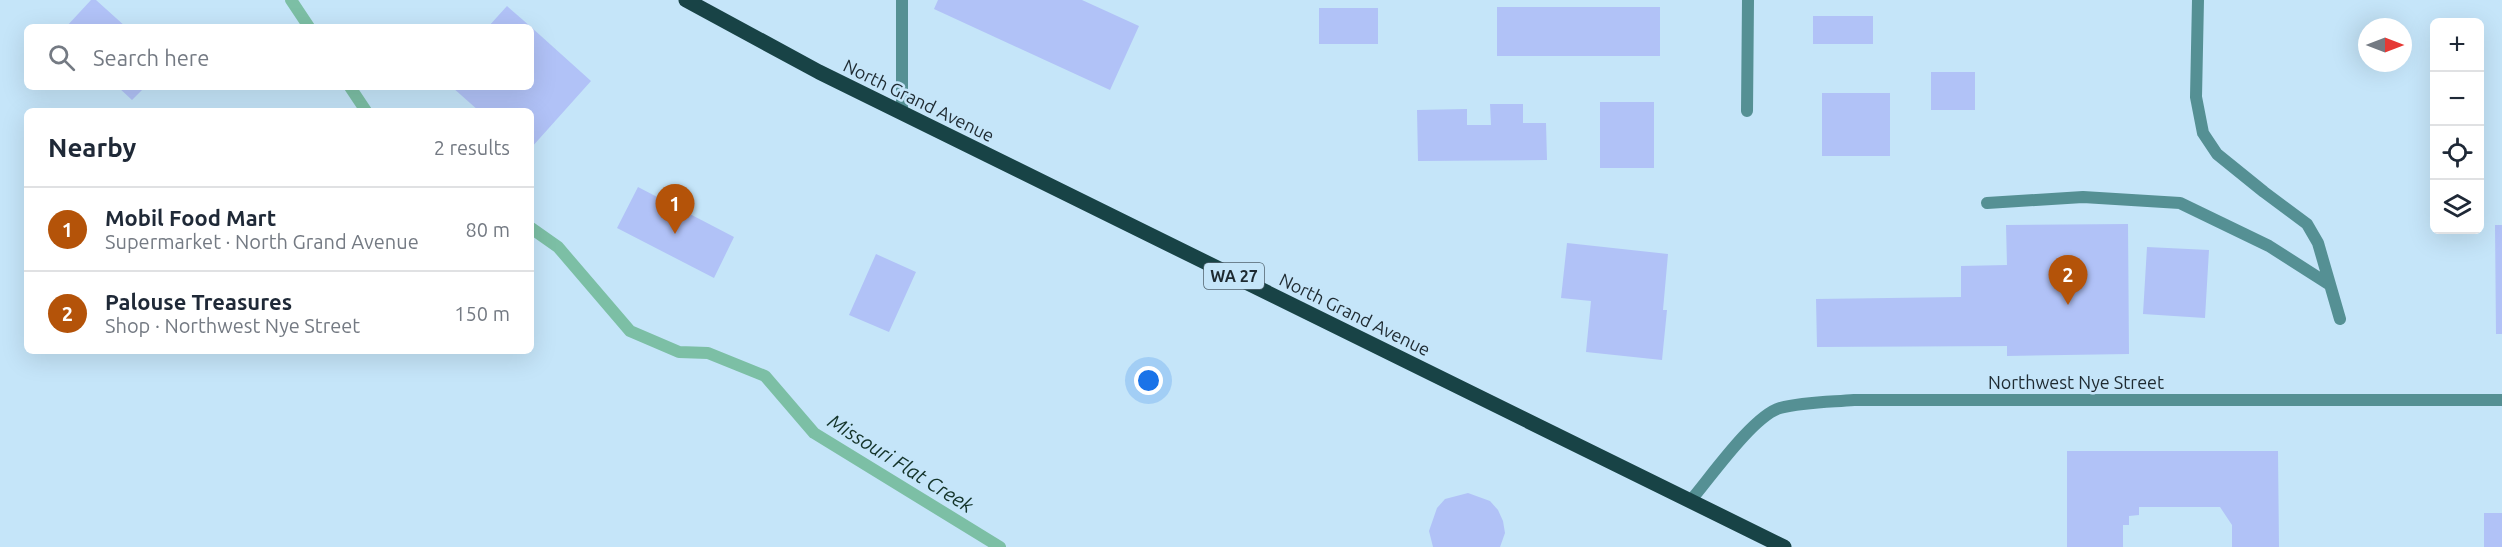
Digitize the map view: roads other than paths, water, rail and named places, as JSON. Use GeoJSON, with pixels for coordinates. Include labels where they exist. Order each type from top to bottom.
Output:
{"type":"FeatureCollection","features":[{"type":"Feature","properties":{"kind":"main road","name":"North Grand Avenue"},"geometry":{"type":"LineString","coordinates":[[686,0],[819,72],[1784,547]]}},
{"type":"Feature","properties":{"kind":"street"},"geometry":{"type":"LineString","coordinates":[[902,0],[902,113]]}},
{"type":"Feature","properties":{"kind":"street"},"geometry":{"type":"LineString","coordinates":[[1747,111],[1748,0]]}},
{"type":"Feature","properties":{"kind":"street"},"geometry":{"type":"LineString","coordinates":[[2198,0],[2196,97],[2202,133],[2217,154],[2307,224],[2318,243],[2340,319]]}},
{"type":"Feature","properties":{"kind":"street"},"geometry":{"type":"LineString","coordinates":[[1987,203],[2083,197],[2180,202],[2269,246],[2331,285]]}},
{"type":"Feature","properties":{"kind":"street","name":"Northwest Nye Street"},"geometry":{"type":"LineString","coordinates":[[1691,500],[1754,425],[1778,409],[1803,405],[1854,400],[2502,400]]}},
{"type":"Feature","properties":{"kind":"waterway","name":"Missouri Flat Creek"},"geometry":{"type":"LineString","coordinates":[[291,0],[307,24]]}},
{"type":"Feature","properties":{"kind":"waterway","name":"Missouri Flat Creek"},"geometry":{"type":"LineString","coordinates":[[352,90],[364,108]]}},
{"type":"Feature","properties":{"kind":"waterway","name":"Missouri Flat Creek"},"geometry":{"type":"LineString","coordinates":[[534,230],[558,247],[630,331],[679,352],[708,353],[765,376],[814,433],[1000,547]]}},
{"type":"Feature","properties":{"kind":"place","name":"Mobil Food Mart"},"geometry":{"type":"Point","coordinates":[675,234]}},
{"type":"Feature","properties":{"kind":"place","name":"Palouse Treasures"},"geometry":{"type":"Point","coordinates":[2068,305]}}]}
